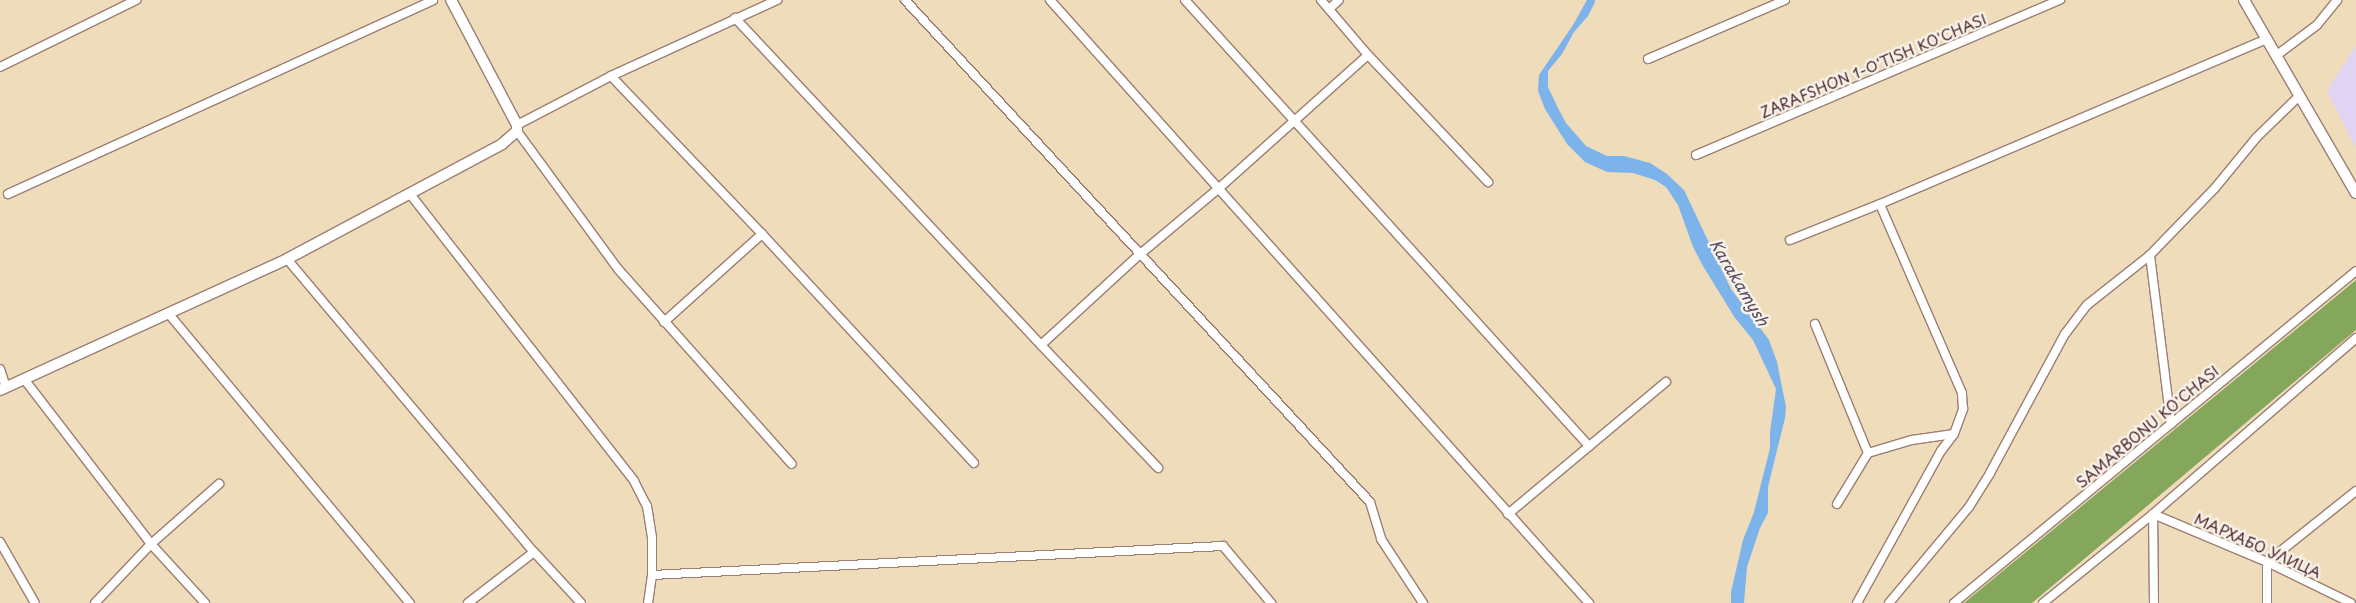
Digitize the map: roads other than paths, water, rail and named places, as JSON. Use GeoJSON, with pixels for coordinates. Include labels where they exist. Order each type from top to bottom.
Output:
{"type":"FeatureCollection","features":[{"type":"Feature","properties":{"kind":"street"},"geometry":{"type":"LineString","coordinates":[[0,67],[136,0]]}},
{"type":"Feature","properties":{"kind":"street"},"geometry":{"type":"LineString","coordinates":[[8,194],[433,0]]}},
{"type":"Feature","properties":{"kind":"street"},"geometry":{"type":"LineString","coordinates":[[451,0],[517,128],[618,269],[792,464]]}},
{"type":"Feature","properties":{"kind":"street"},"geometry":{"type":"LineString","coordinates":[[0,369],[3,388],[287,260],[502,144],[517,128],[611,76],[777,0]]}},
{"type":"Feature","properties":{"kind":"street"},"geometry":{"type":"LineString","coordinates":[[905,0],[1370,502],[1381,539],[1423,603]]}},
{"type":"Feature","properties":{"kind":"street"},"geometry":{"type":"LineString","coordinates":[[1050,0],[1589,603]]}},
{"type":"Feature","properties":{"kind":"street"},"geometry":{"type":"LineString","coordinates":[[1184,0],[1589,446]]}},
{"type":"Feature","properties":{"kind":"street"},"geometry":{"type":"LineString","coordinates":[[1321,0],[1368,54],[1488,182]]}},
{"type":"Feature","properties":{"kind":"street"},"geometry":{"type":"LineString","coordinates":[[1329,9],[1339,0]]}},
{"type":"Feature","properties":{"kind":"street"},"geometry":{"type":"LineString","coordinates":[[1648,59],[1785,0]]}},
{"type":"Feature","properties":{"kind":"street","name":"ZARAFSHON 1-O'TISH KO'CHASI"},"geometry":{"type":"LineString","coordinates":[[1696,155],[2060,0]]}},
{"type":"Feature","properties":{"kind":"street"},"geometry":{"type":"LineString","coordinates":[[2244,0],[2356,194]]}},
{"type":"Feature","properties":{"kind":"street"},"geometry":{"type":"LineString","coordinates":[[2277,55],[2317,25],[2337,0]]}},
{"type":"Feature","properties":{"kind":"street"},"geometry":{"type":"LineString","coordinates":[[735,18],[1158,468]]}},
{"type":"Feature","properties":{"kind":"street"},"geometry":{"type":"LineString","coordinates":[[1790,240],[1880,204],[2268,39]]}},
{"type":"Feature","properties":{"kind":"street"},"geometry":{"type":"LineString","coordinates":[[1041,345],[1140,255],[1294,123],[1368,54]]}},
{"type":"Feature","properties":{"kind":"street"},"geometry":{"type":"LineString","coordinates":[[611,76],[762,234],[974,463]]}},
{"type":"Feature","properties":{"kind":"street"},"geometry":{"type":"LineString","coordinates":[[1889,603],[1969,507],[1990,473],[2071,327],[2087,305],[2150,254],[2215,188],[2256,138],[2300,96]]}},
{"type":"Feature","properties":{"kind":"street"},"geometry":{"type":"LineString","coordinates":[[410,194],[634,481],[647,506],[652,538],[652,575],[648,603]]}},
{"type":"Feature","properties":{"kind":"street"},"geometry":{"type":"LineString","coordinates":[[1858,603],[1941,451],[1954,434],[1963,409],[1962,393],[1880,204]]}},
{"type":"Feature","properties":{"kind":"street"},"geometry":{"type":"LineString","coordinates":[[664,322],[762,234]]}},
{"type":"Feature","properties":{"kind":"street"},"geometry":{"type":"LineString","coordinates":[[2150,254],[2171,424]]}},
{"type":"Feature","properties":{"kind":"street"},"geometry":{"type":"LineString","coordinates":[[287,260],[534,552],[581,603]]}},
{"type":"Feature","properties":{"kind":"street","name":"SAMARBONU KO'CHASI"},"geometry":{"type":"LineString","coordinates":[[1954,603],[2356,270]]}},
{"type":"Feature","properties":{"kind":"street"},"geometry":{"type":"LineString","coordinates":[[168,313],[410,603]]}},
{"type":"Feature","properties":{"kind":"street"},"geometry":{"type":"LineString","coordinates":[[1815,324],[1868,453]]}},
{"type":"Feature","properties":{"kind":"street"},"geometry":{"type":"LineString","coordinates":[[2043,603],[2052,599],[2153,514],[2356,338]]}},
{"type":"Feature","properties":{"kind":"street"},"geometry":{"type":"LineString","coordinates":[[24,379],[151,544],[205,603]]}},
{"type":"Feature","properties":{"kind":"street"},"geometry":{"type":"LineString","coordinates":[[1508,514],[1666,382]]}},
{"type":"Feature","properties":{"kind":"street"},"geometry":{"type":"LineString","coordinates":[[1837,504],[1868,453],[1912,440],[1954,434]]}},
{"type":"Feature","properties":{"kind":"street"},"geometry":{"type":"LineString","coordinates":[[95,603],[151,544],[219,484]]}},
{"type":"Feature","properties":{"kind":"street"},"geometry":{"type":"LineString","coordinates":[[2267,603],[2267,562],[2356,491]]}},
{"type":"Feature","properties":{"kind":"street"},"geometry":{"type":"LineString","coordinates":[[2153,514],[2154,603]]}},
{"type":"Feature","properties":{"kind":"street","name":"МАРХАБО УЛИЦА"},"geometry":{"type":"LineString","coordinates":[[2153,514],[2267,562],[2351,603]]}},
{"type":"Feature","properties":{"kind":"street"},"geometry":{"type":"LineString","coordinates":[[0,542],[35,603]]}},
{"type":"Feature","properties":{"kind":"street"},"geometry":{"type":"LineString","coordinates":[[652,575],[1223,546],[1271,603]]}},
{"type":"Feature","properties":{"kind":"street"},"geometry":{"type":"LineString","coordinates":[[468,603],[534,552]]}},
{"type":"Feature","properties":{"kind":"water"},"geometry":{"type":"Polygon","coordinates":[[[1587,0],[1595,0],[1588,16],[1574,32],[1562,54],[1548,71],[1548,87],[1558,108],[1566,123],[1586,146],[1607,156],[1624,156],[1650,163],[1667,174],[1684,190],[1731,289],[1769,340],[1777,362],[1786,407],[1785,418],[1768,487],[1768,513],[1760,528],[1747,567],[1744,603],[1731,603],[1731,592],[1743,540],[1754,512],[1770,448],[1770,432],[1776,389],[1753,340],[1735,318],[1703,266],[1693,247],[1678,205],[1666,187],[1655,180],[1633,173],[1607,172],[1585,162],[1567,144],[1545,109],[1538,91],[1539,75],[1573,25],[1587,0]]]}},
{"type":"Feature","properties":{"kind":"water label","name":"Karakamysh"},"geometry":{"type":"Point","coordinates":[1740,282]}}]}
